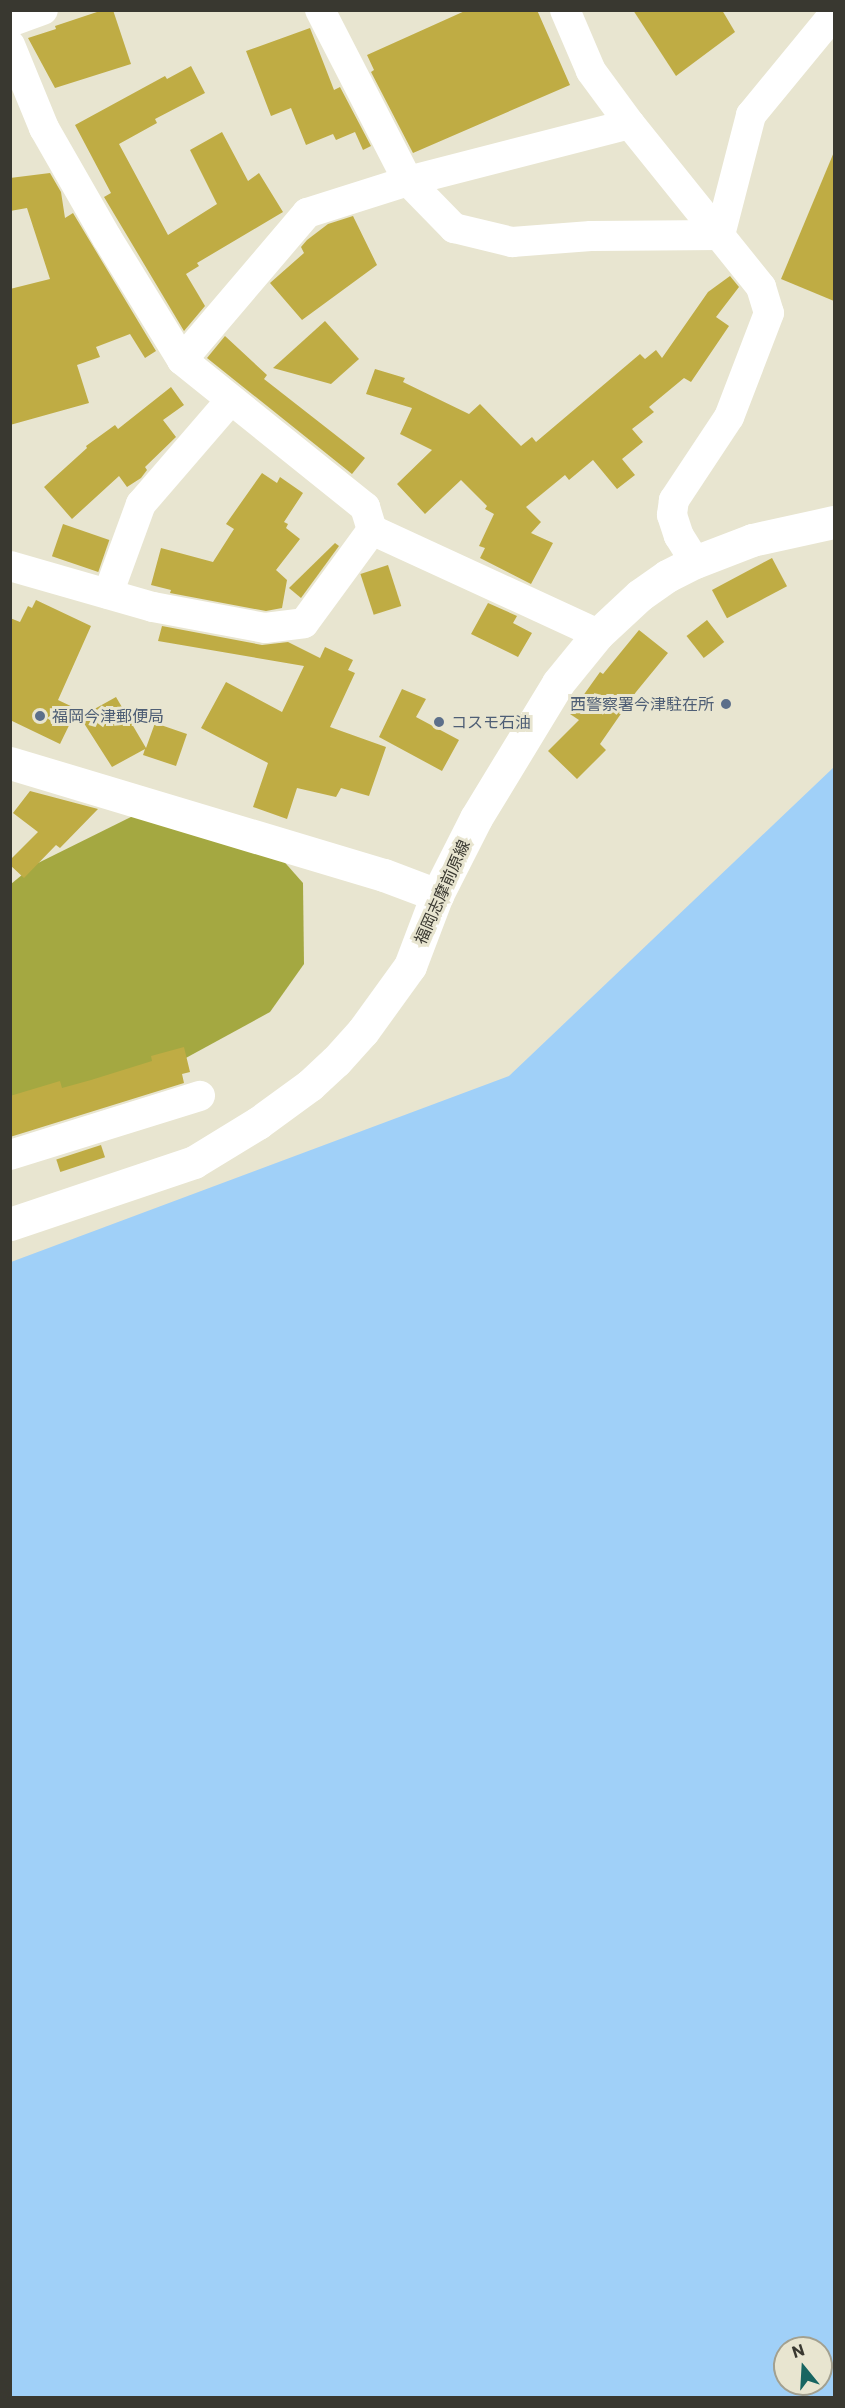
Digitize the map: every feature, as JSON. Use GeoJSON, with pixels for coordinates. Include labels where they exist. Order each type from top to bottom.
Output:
{"type":"FeatureCollection","features":[{"type":"Feature","properties":{"kind":"main road","name":"福岡志摩前原線"},"geometry":{"type":"LineString","coordinates":[[10,1224],[194,1162],[258,1123],[310,1085],[363,1031],[410,966],[437,895],[476,818],[558,683],[598,634],[640,595],[667,576],[695,562],[752,540],[834,522]]}},
{"type":"Feature","properties":{"kind":"main road"},"geometry":{"type":"LineString","coordinates":[[10,763],[384,875],[437,895]]}},
{"type":"Feature","properties":{"kind":"street"},"geometry":{"type":"LineString","coordinates":[[10,22],[43,10]]}},
{"type":"Feature","properties":{"kind":"street"},"geometry":{"type":"LineString","coordinates":[[320,10],[408,181],[454,228],[512,242],[591,236],[720,235]]}},
{"type":"Feature","properties":{"kind":"street"},"geometry":{"type":"LineString","coordinates":[[566,10],[591,71],[630,124],[761,287],[769,313],[729,417],[674,500],[672,515],[679,536],[695,562]]}},
{"type":"Feature","properties":{"kind":"street"},"geometry":{"type":"LineString","coordinates":[[720,235],[751,115],[834,14]]}},
{"type":"Feature","properties":{"kind":"street"},"geometry":{"type":"LineString","coordinates":[[10,45],[45,128],[107,238],[182,360],[365,507],[372,530],[598,634]]}},
{"type":"Feature","properties":{"kind":"street"},"geometry":{"type":"LineString","coordinates":[[182,360],[308,213],[408,181],[630,124]]}},
{"type":"Feature","properties":{"kind":"street"},"geometry":{"type":"LineString","coordinates":[[108,594],[141,504],[230,400]]}},
{"type":"Feature","properties":{"kind":"street"},"geometry":{"type":"LineString","coordinates":[[10,566],[153,607],[266,628],[304,623],[372,530]]}},
{"type":"Feature","properties":{"kind":"street"},"geometry":{"type":"LineString","coordinates":[[10,1155],[200,1096]]}},
{"type":"Feature","properties":{"kind":"shaded area"},"geometry":{"type":"Polygon","coordinates":[[[145,810],[280,857],[303,883],[304,964],[270,1012],[184,1059],[11,1109],[11,884],[34,865],[145,810]]]}},
{"type":"Feature","properties":{"kind":"water"},"geometry":{"type":"Polygon","coordinates":[[[834,767],[834,2397],[11,2397],[11,1262],[509,1076],[834,767]]]}},
{"type":"Feature","properties":{"kind":"building"},"geometry":{"type":"Polygon","coordinates":[[[103,10],[113,10],[131,64],[55,88],[28,38],[103,10]]]}},
{"type":"Feature","properties":{"kind":"building"},"geometry":{"type":"Polygon","coordinates":[[[467,10],[537,10],[570,85],[413,153],[371,72],[374,70],[367,55],[467,10]]]}},
{"type":"Feature","properties":{"kind":"building"},"geometry":{"type":"Polygon","coordinates":[[[633,10],[722,10],[735,32],[676,76],[633,10]]]}},
{"type":"Feature","properties":{"kind":"building"},"geometry":{"type":"Polygon","coordinates":[[[310,28],[334,90],[340,87],[371,146],[363,150],[355,132],[336,140],[333,134],[306,145],[291,108],[271,116],[246,51],[310,28]]]}},
{"type":"Feature","properties":{"kind":"building"},"geometry":{"type":"Polygon","coordinates":[[[191,66],[205,93],[155,119],[157,123],[119,144],[168,235],[217,204],[190,150],[222,132],[248,181],[259,173],[283,212],[197,263],[199,266],[186,274],[205,306],[184,331],[104,197],[111,193],[75,125],[165,76],[167,79],[191,66]]]}},
{"type":"Feature","properties":{"kind":"building"},"geometry":{"type":"Polygon","coordinates":[[[834,152],[834,301],[781,279],[834,152]]]}},
{"type":"Feature","properties":{"kind":"building"},"geometry":{"type":"Polygon","coordinates":[[[50,173],[61,192],[65,218],[73,213],[156,351],[145,358],[130,334],[96,347],[100,357],[77,365],[89,403],[10,425],[10,289],[50,279],[27,208],[10,211],[10,178],[50,173]]]}},
{"type":"Feature","properties":{"kind":"building"},"geometry":{"type":"Polygon","coordinates":[[[353,216],[377,265],[302,320],[270,283],[304,253],[301,247],[307,240],[328,224],[353,216]]]}},
{"type":"Feature","properties":{"kind":"building"},"geometry":{"type":"Polygon","coordinates":[[[730,276],[739,287],[716,317],[729,326],[691,382],[684,378],[649,407],[654,412],[632,429],[643,442],[622,459],[635,475],[617,489],[593,460],[569,480],[565,475],[526,507],[541,522],[531,533],[553,543],[531,584],[480,558],[485,548],[479,546],[494,514],[485,509],[487,506],[461,480],[425,514],[397,484],[432,450],[400,434],[412,408],[366,394],[375,369],[405,378],[403,382],[469,414],[480,404],[521,446],[532,437],[536,442],[640,354],[645,359],[656,350],[662,358],[708,292],[730,276]]]}},
{"type":"Feature","properties":{"kind":"building"},"geometry":{"type":"Polygon","coordinates":[[[325,321],[359,359],[331,384],[273,368],[325,321]]]}},
{"type":"Feature","properties":{"kind":"building"},"geometry":{"type":"Polygon","coordinates":[[[225,336],[267,375],[264,379],[365,458],[352,474],[207,358],[225,336]]]}},
{"type":"Feature","properties":{"kind":"building"},"geometry":{"type":"Polygon","coordinates":[[[171,387],[184,405],[163,420],[176,437],[145,467],[147,470],[141,478],[127,487],[119,476],[72,519],[44,487],[87,448],[86,446],[115,425],[118,429],[171,387]]]}},
{"type":"Feature","properties":{"kind":"building"},"geometry":{"type":"Polygon","coordinates":[[[262,473],[277,483],[280,477],[303,493],[284,522],[288,524],[286,528],[300,539],[276,570],[287,580],[282,608],[266,611],[170,593],[171,590],[151,585],[161,548],[213,562],[234,529],[226,524],[262,473]]]}},
{"type":"Feature","properties":{"kind":"building"},"geometry":{"type":"Polygon","coordinates":[[[63,524],[109,540],[98,572],[52,556],[63,524]]]}},
{"type":"Feature","properties":{"kind":"building"},"geometry":{"type":"Polygon","coordinates":[[[335,543],[339,546],[301,598],[289,588],[335,543]]]}},
{"type":"Feature","properties":{"kind":"building"},"geometry":{"type":"Polygon","coordinates":[[[772,558],[787,586],[727,618],[712,590],[772,558]]]}},
{"type":"Feature","properties":{"kind":"building"},"geometry":{"type":"Polygon","coordinates":[[[388,565],[401,606],[374,615],[360,574],[388,565]]]}},
{"type":"Feature","properties":{"kind":"building"},"geometry":{"type":"Polygon","coordinates":[[[36,600],[91,626],[58,700],[77,709],[60,744],[10,720],[10,618],[20,622],[28,606],[32,608],[36,600]]]}},
{"type":"Feature","properties":{"kind":"building"},"geometry":{"type":"Polygon","coordinates":[[[488,603],[517,616],[513,623],[532,633],[518,657],[471,634],[488,603]]]}},
{"type":"Feature","properties":{"kind":"building"},"geometry":{"type":"Polygon","coordinates":[[[707,620],[724,642],[704,658],[687,636],[707,620]]]}},
{"type":"Feature","properties":{"kind":"building"},"geometry":{"type":"Polygon","coordinates":[[[162,626],[262,645],[288,642],[320,658],[325,647],[353,660],[348,670],[355,673],[330,727],[386,747],[369,796],[341,788],[336,797],[297,788],[287,819],[253,807],[268,763],[201,728],[226,682],[282,712],[304,666],[158,641],[162,626]]]}},
{"type":"Feature","properties":{"kind":"building"},"geometry":{"type":"Polygon","coordinates":[[[639,630],[668,653],[636,692],[600,744],[606,750],[577,779],[548,751],[579,720],[570,714],[600,672],[603,674],[639,630]]]}},
{"type":"Feature","properties":{"kind":"building"},"geometry":{"type":"Polygon","coordinates":[[[402,689],[426,699],[416,717],[459,740],[442,771],[379,737],[402,689]]]}},
{"type":"Feature","properties":{"kind":"building"},"geometry":{"type":"Polygon","coordinates":[[[116,697],[146,748],[155,723],[187,734],[176,766],[143,755],[145,749],[112,767],[80,717],[116,697]]]}},
{"type":"Feature","properties":{"kind":"building"},"geometry":{"type":"Polygon","coordinates":[[[30,791],[98,809],[60,848],[56,845],[24,878],[10,865],[10,860],[38,832],[13,813],[30,791]]]}},
{"type":"Feature","properties":{"kind":"building"},"geometry":{"type":"Polygon","coordinates":[[[184,1047],[190,1072],[182,1074],[184,1083],[10,1137],[10,1096],[60,1081],[62,1088],[91,1080],[152,1061],[151,1056],[184,1047]]]}},
{"type":"Feature","properties":{"kind":"building"},"geometry":{"type":"Polygon","coordinates":[[[101,1145],[105,1157],[60,1172],[56,1160],[101,1145]]]}},
{"type":"Feature","properties":{"kind":"place","name":"西警察署今津駐在所"},"geometry":{"type":"Point","coordinates":[726,704]}},
{"type":"Feature","properties":{"kind":"place","name":"福岡今津郵便局"},"geometry":{"type":"Point","coordinates":[40,716]}},
{"type":"Feature","properties":{"kind":"place","name":"コスモ石油"},"geometry":{"type":"Point","coordinates":[439,722]}}]}
